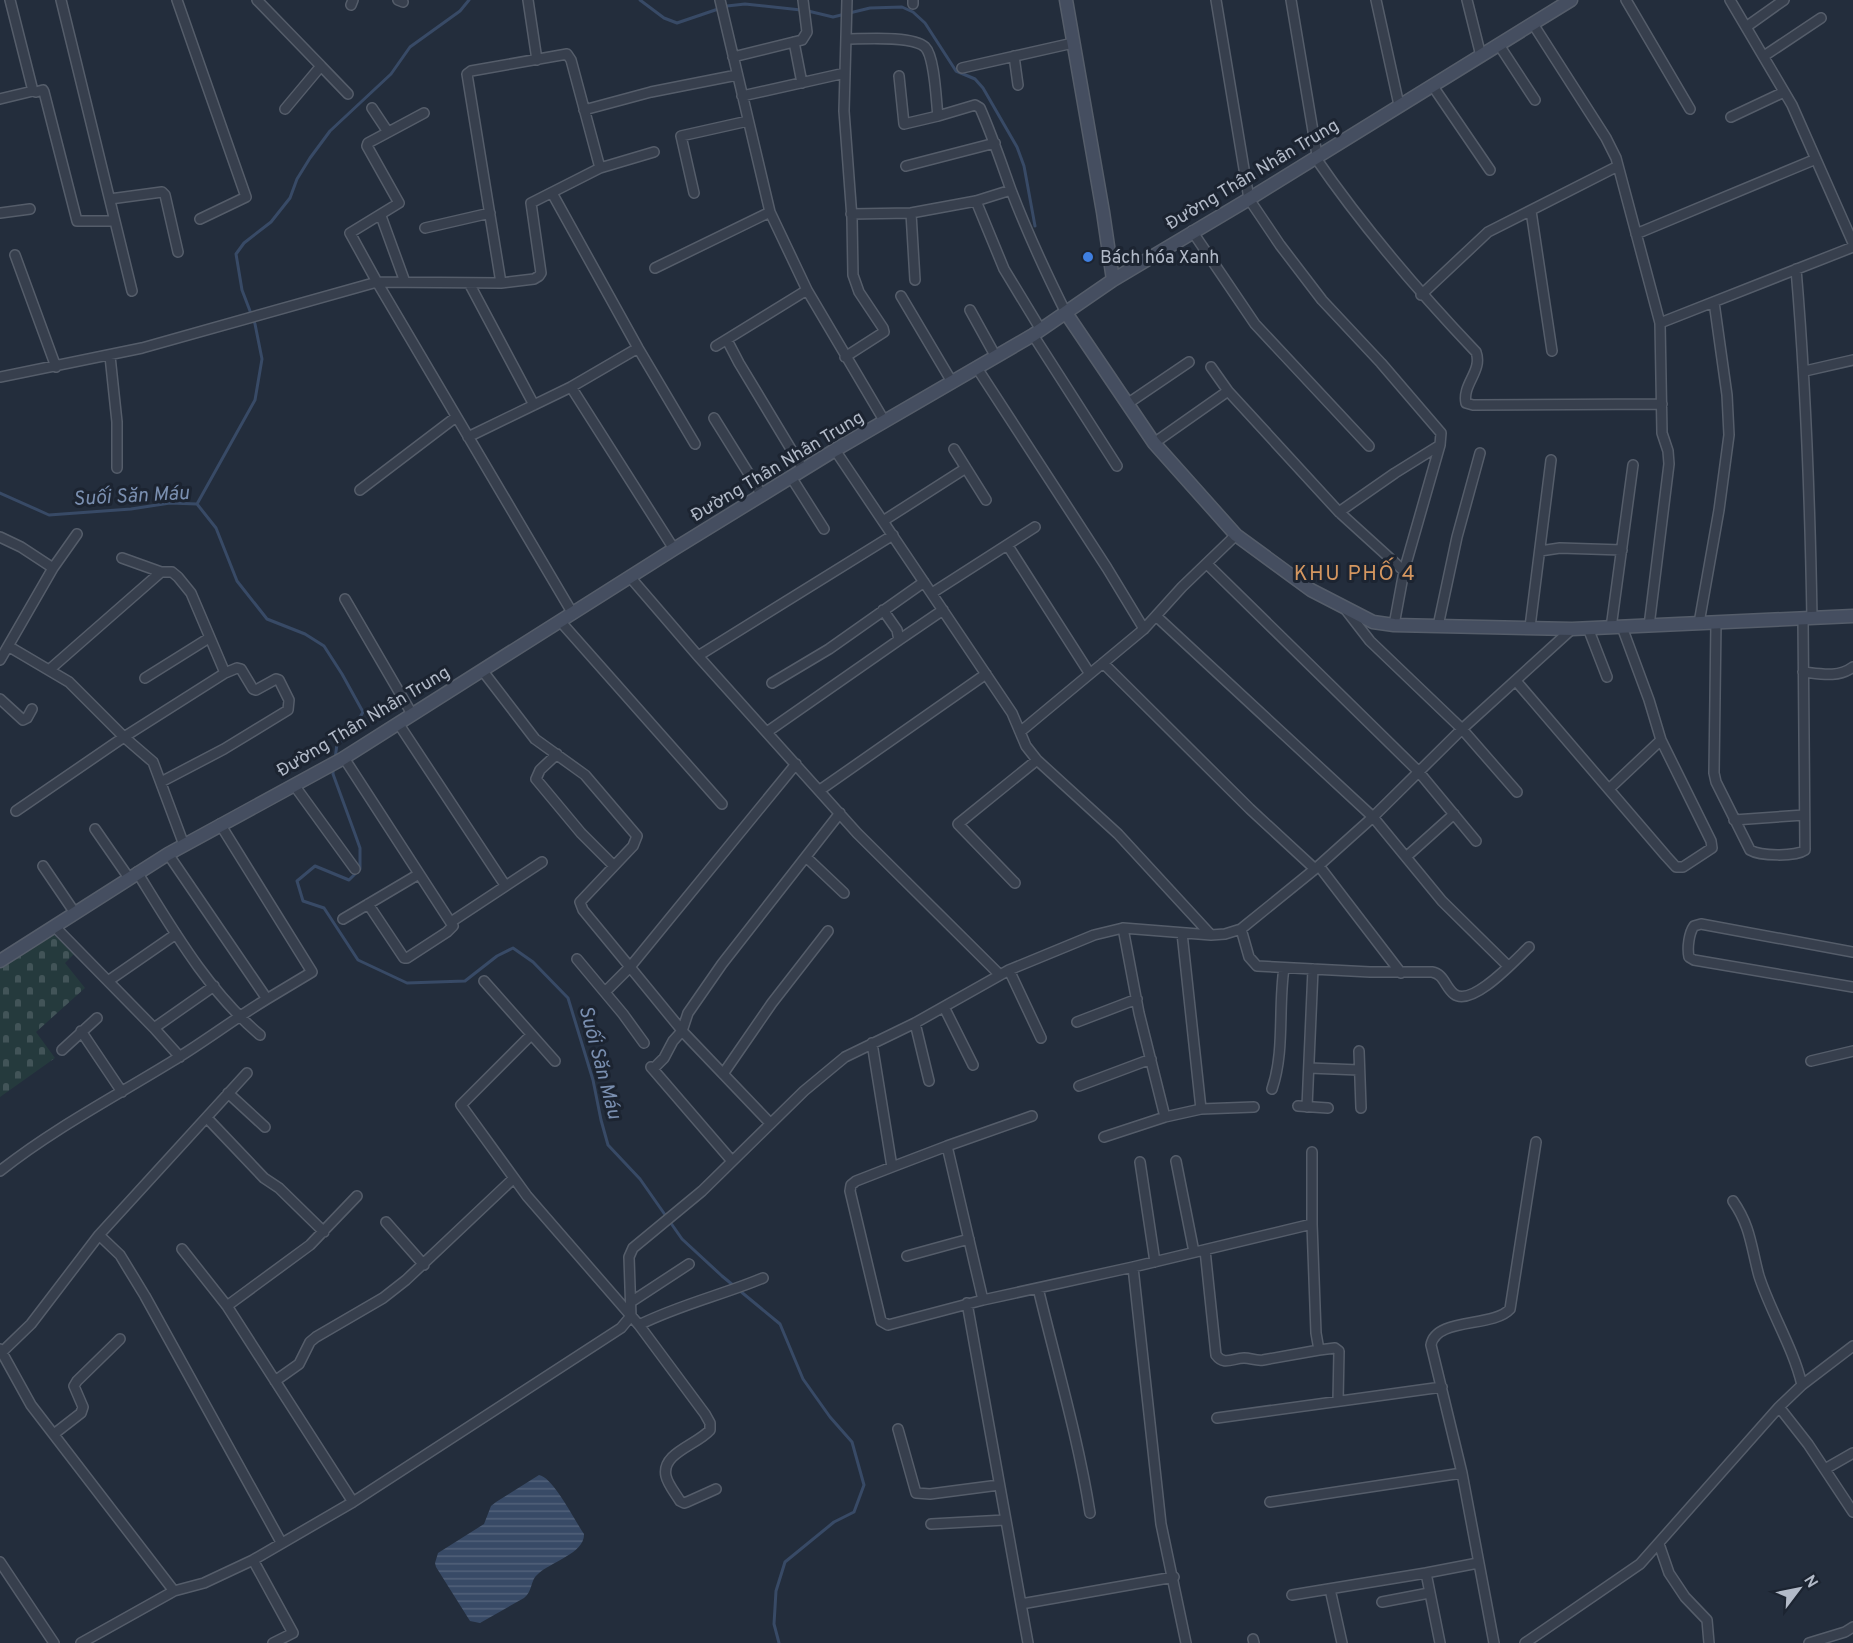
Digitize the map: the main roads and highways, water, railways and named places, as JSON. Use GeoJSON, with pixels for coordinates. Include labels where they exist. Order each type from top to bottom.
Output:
{"type":"FeatureCollection","features":[{"type":"Feature","properties":{"kind":"water"},"geometry":{"type":"Polygon","coordinates":[[[539,1475],[551,1483],[563,1500],[584,1534],[583,1541],[573,1552],[538,1574],[524,1598],[480,1623],[470,1621],[436,1567],[438,1553],[484,1524],[491,1506],[539,1475]]]}},
{"type":"Feature","properties":{"kind":"waterway"},"geometry":{"type":"LineString","coordinates":[[197,504],[255,400],[262,359],[255,324],[242,290],[236,254],[244,243],[271,222],[290,198],[297,179],[330,131],[391,74],[410,47],[460,11],[469,0]]}},
{"type":"Feature","properties":{"kind":"waterway"},"geometry":{"type":"LineString","coordinates":[[640,0],[664,18],[677,23],[727,6],[745,4],[801,10]]}},
{"type":"Feature","properties":{"kind":"waterway"},"geometry":{"type":"LineString","coordinates":[[808,11],[833,17],[870,8],[902,7],[913,12],[925,23],[956,71],[975,79],[983,88],[1017,147],[1024,166],[1035,226]]}},
{"type":"Feature","properties":{"kind":"waterway","name":"Suối Săn Máu"},"geometry":{"type":"LineString","coordinates":[[0,493],[49,515],[131,509],[170,503],[197,504],[216,528],[237,581],[267,619],[305,634],[324,646],[363,712],[350,735],[337,744],[335,759]]}},
{"type":"Feature","properties":{"kind":"waterway","name":"Suối Săn Máu"},"geometry":{"type":"LineString","coordinates":[[333,768],[333,774],[360,848],[360,869],[349,880],[315,866],[297,881],[303,901],[324,908],[358,960],[407,983],[465,981],[497,956],[513,948],[533,962],[568,998],[593,1080],[608,1145],[640,1179],[682,1239],[780,1324],[803,1379],[830,1417],[852,1442],[864,1485],[854,1512],[834,1522],[785,1562],[776,1591],[774,1624],[779,1643]]}},
{"type":"Feature","properties":{"kind":"place","name":"Bách hóa Xanh"},"geometry":{"type":"Point","coordinates":[1088,257]}},
{"type":"Feature","properties":{"kind":"district","name":"KHU PHỐ 4"},"geometry":{"type":"Point","coordinates":[1355,573]}}]}
